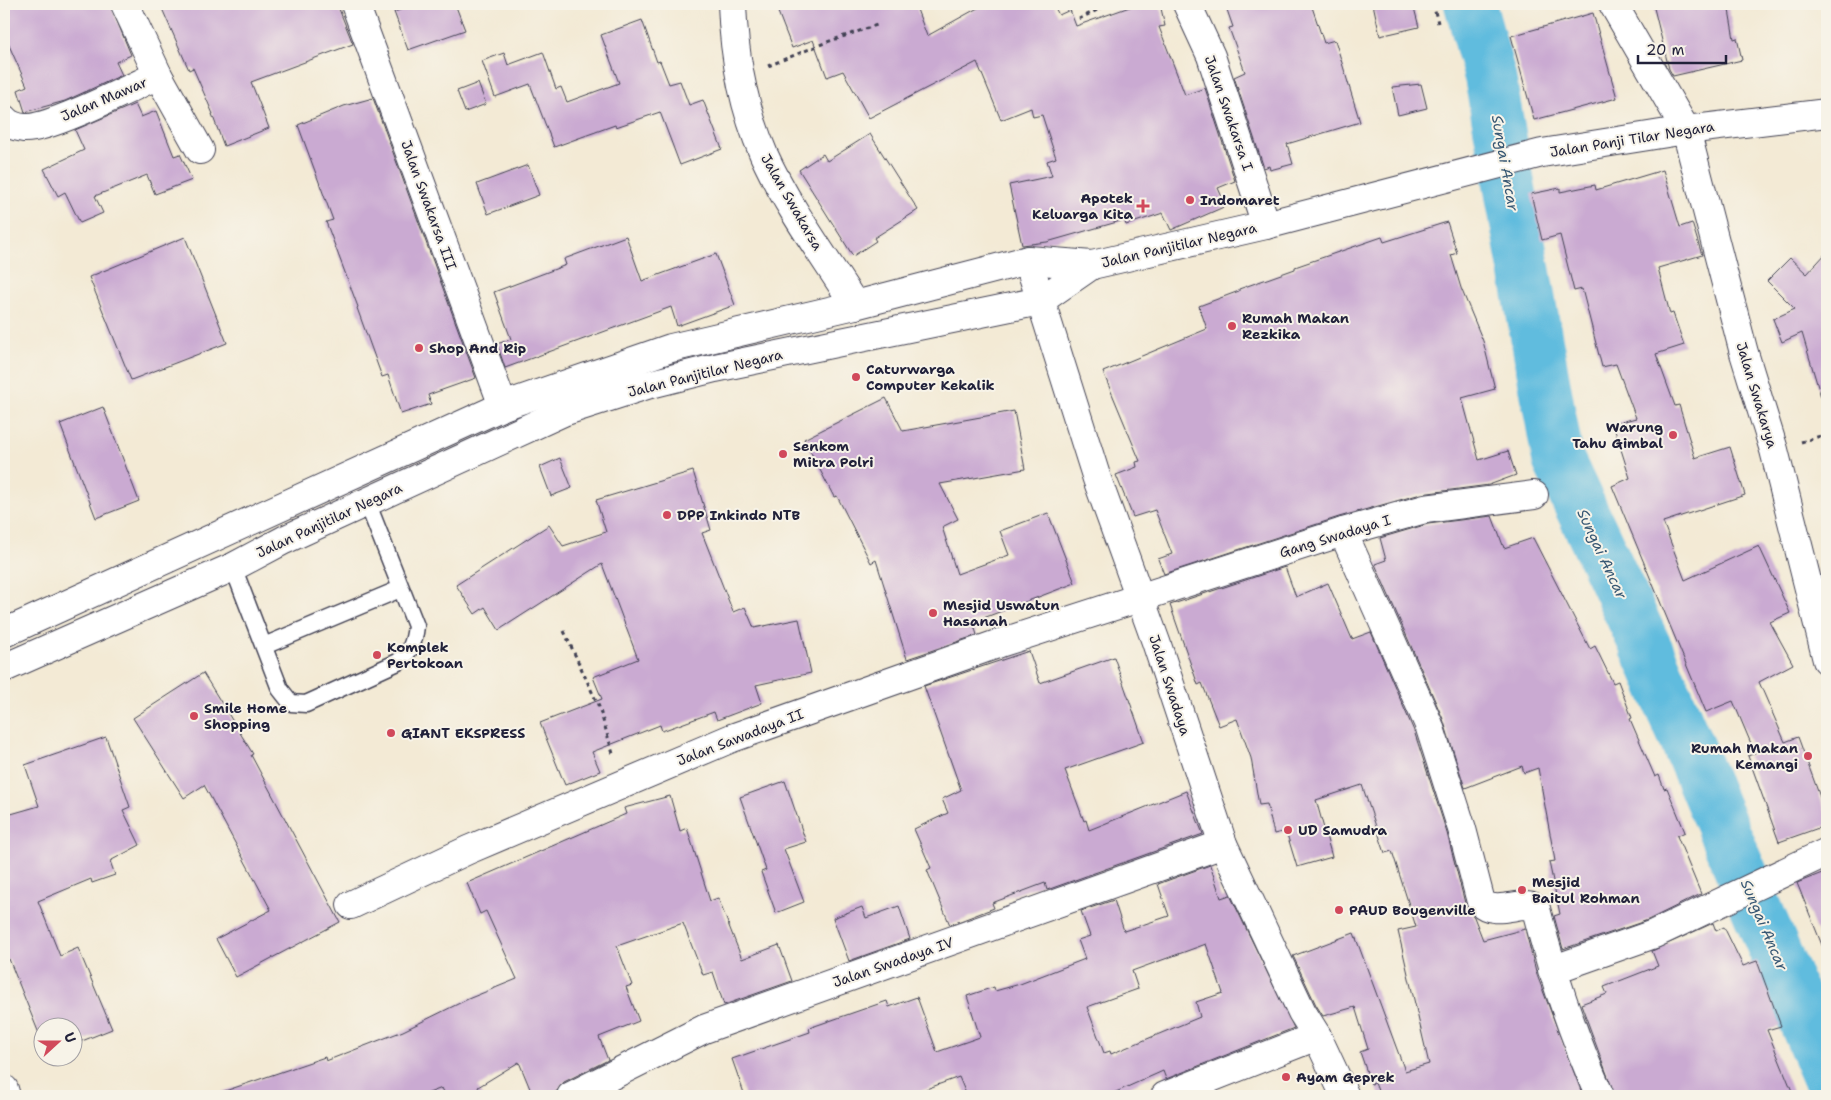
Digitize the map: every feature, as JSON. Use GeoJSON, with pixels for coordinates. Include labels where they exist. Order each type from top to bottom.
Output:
{"type":"FeatureCollection","features":[{"type":"Feature","properties":{"kind":"street","name":"Jalan Mawar"},"geometry":{"type":"LineString","coordinates":[[4,119],[9,125],[26,128],[38,126],[158,75],[125,4]]}},
{"type":"Feature","properties":{"kind":"street","name":"Jalan Swakarsa III"},"geometry":{"type":"LineString","coordinates":[[355,4],[503,406]]}},
{"type":"Feature","properties":{"kind":"street","name":"Jalan Swakarsa"},"geometry":{"type":"LineString","coordinates":[[732,4],[733,31],[739,78],[752,125],[778,183],[855,305]]}},
{"type":"Feature","properties":{"kind":"street","name":"Jalan Swakarsa I"},"geometry":{"type":"LineString","coordinates":[[1187,4],[1211,56],[1266,225]]}},
{"type":"Feature","properties":{"kind":"street","name":"Jalan Swakarya"},"geometry":{"type":"LineString","coordinates":[[1613,4],[1686,130],[1744,353],[1774,450],[1827,660]]}},
{"type":"Feature","properties":{"kind":"street"},"geometry":{"type":"LineString","coordinates":[[158,75],[200,150]]}},
{"type":"Feature","properties":{"kind":"street","name":"Jalan Panji Tilar Negara"},"geometry":{"type":"LineString","coordinates":[[1438,179],[1542,153],[1686,130],[1827,113]]}},
{"type":"Feature","properties":{"kind":"street","name":"Jalan Panjitilar Negara"},"geometry":{"type":"LineString","coordinates":[[4,668],[233,567],[284,540],[563,412],[646,385],[715,368],[1040,301],[1092,265],[1266,225],[1438,179]]}},
{"type":"Feature","properties":{"kind":"street"},"geometry":{"type":"LineString","coordinates":[[4,634],[503,406],[671,348],[855,305],[1028,260],[1092,265]]}},
{"type":"Feature","properties":{"kind":"street","name":"Jalan Swadaya"},"geometry":{"type":"LineString","coordinates":[[1028,260],[1097,479],[1140,597],[1223,844],[1302,1012],[1317,1036],[1345,1096]]}},
{"type":"Feature","properties":{"kind":"street","name":"Gang Swadaya I"},"geometry":{"type":"LineString","coordinates":[[1140,597],[1343,532],[1425,509],[1534,495]]}},
{"type":"Feature","properties":{"kind":"street"},"geometry":{"type":"LineString","coordinates":[[1343,532],[1429,726],[1462,829],[1481,902],[1492,909],[1534,906],[1552,970],[1580,1052],[1600,1096]]}},
{"type":"Feature","properties":{"kind":"street","name":"Jalan Sawadaya II"},"geometry":{"type":"LineString","coordinates":[[351,905],[468,850],[732,738],[1140,597]]}},
{"type":"Feature","properties":{"kind":"street"},"geometry":{"type":"LineString","coordinates":[[63,607],[78,636]]}},
{"type":"Feature","properties":{"kind":"street","name":"Jalan Swadaya IV"},"geometry":{"type":"LineString","coordinates":[[571,1096],[704,1029],[1223,844]]}},
{"type":"Feature","properties":{"kind":"street"},"geometry":{"type":"LineString","coordinates":[[1552,970],[1654,934],[1827,852]]}},
{"type":"Feature","properties":{"kind":"street"},"geometry":{"type":"LineString","coordinates":[[1165,1096],[1317,1036]]}},
{"type":"Feature","properties":{"kind":"street"},"geometry":{"type":"LineString","coordinates":[[4,1089],[6,1096]]}},
{"type":"Feature","properties":{"kind":"lane"},"geometry":{"type":"LineString","coordinates":[[233,567],[280,689],[291,703],[306,704],[398,662],[414,644],[416,626],[367,502]]}},
{"type":"Feature","properties":{"kind":"lane"},"geometry":{"type":"LineString","coordinates":[[264,646],[400,589]]}},
{"type":"Feature","properties":{"kind":"path"},"geometry":{"type":"LineString","coordinates":[[1079,19],[1109,4]]}},
{"type":"Feature","properties":{"kind":"path"},"geometry":{"type":"LineString","coordinates":[[1433,4],[1438,23]]}},
{"type":"Feature","properties":{"kind":"path"},"geometry":{"type":"LineString","coordinates":[[739,78],[827,42],[877,25]]}},
{"type":"Feature","properties":{"kind":"path"},"geometry":{"type":"LineString","coordinates":[[564,631],[599,707],[623,784]]}},
{"type":"Feature","properties":{"kind":"building"},"geometry":{"type":"Polygon","coordinates":[[[4,4],[110,4],[131,55],[116,62],[122,75],[65,101],[25,112],[18,90],[27,86],[4,34],[4,4]]]}},
{"type":"Feature","properties":{"kind":"building"},"geometry":{"type":"Polygon","coordinates":[[[160,4],[337,4],[353,44],[251,82],[269,128],[224,146],[213,114],[193,68],[189,70],[160,4]]]}},
{"type":"Feature","properties":{"kind":"building"},"geometry":{"type":"Polygon","coordinates":[[[418,4],[455,4],[465,30],[408,50],[394,12],[418,4]]]}},
{"type":"Feature","properties":{"kind":"building"},"geometry":{"type":"Polygon","coordinates":[[[800,4],[915,4],[927,36],[985,4],[1053,4],[1059,15],[1070,10],[1076,26],[1138,4],[1160,4],[1165,26],[1159,27],[1185,95],[1205,88],[1235,181],[1218,188],[1226,206],[1171,230],[1163,213],[1126,225],[1124,220],[1047,242],[1022,245],[1009,185],[1052,176],[1047,161],[1056,158],[1042,115],[1033,117],[1031,108],[1001,120],[977,62],[869,118],[843,71],[827,77],[813,40],[792,48],[778,12],[800,4]]]}},
{"type":"Feature","properties":{"kind":"building"},"geometry":{"type":"Polygon","coordinates":[[[1225,4],[1311,4],[1324,43],[1335,40],[1360,122],[1287,144],[1293,164],[1270,170],[1269,166],[1264,168],[1234,77],[1245,72],[1229,28],[1233,27],[1225,4]]]}},
{"type":"Feature","properties":{"kind":"building"},"geometry":{"type":"Polygon","coordinates":[[[1373,4],[1413,4],[1419,27],[1380,36],[1373,4]]]}},
{"type":"Feature","properties":{"kind":"building"},"geometry":{"type":"Polygon","coordinates":[[[1653,4],[1728,4],[1734,39],[1737,38],[1742,60],[1673,76],[1669,69],[1653,4]]]}},
{"type":"Feature","properties":{"kind":"building"},"geometry":{"type":"Polygon","coordinates":[[[1593,13],[1617,98],[1534,120],[1511,36],[1593,13]]]}},
{"type":"Feature","properties":{"kind":"building"},"geometry":{"type":"Polygon","coordinates":[[[642,20],[657,62],[660,61],[669,84],[680,81],[689,105],[703,100],[722,149],[680,165],[660,112],[616,127],[615,125],[554,147],[530,84],[495,97],[482,61],[504,53],[508,65],[543,52],[556,89],[561,87],[567,102],[619,83],[601,35],[642,20]]]}},
{"type":"Feature","properties":{"kind":"building"},"geometry":{"type":"Polygon","coordinates":[[[478,83],[486,104],[465,112],[457,91],[478,83]]]}},
{"type":"Feature","properties":{"kind":"building"},"geometry":{"type":"Polygon","coordinates":[[[1421,84],[1427,108],[1398,115],[1392,87],[1421,84]]]}},
{"type":"Feature","properties":{"kind":"building"},"geometry":{"type":"Polygon","coordinates":[[[373,98],[476,378],[428,395],[431,404],[401,414],[388,375],[382,377],[326,222],[333,220],[298,125],[344,106],[373,98]]]}},
{"type":"Feature","properties":{"kind":"building"},"geometry":{"type":"Polygon","coordinates":[[[135,104],[141,117],[156,111],[174,156],[180,154],[192,180],[155,194],[147,175],[95,196],[103,213],[80,223],[65,192],[58,196],[44,169],[84,150],[75,130],[135,104]]]}},
{"type":"Feature","properties":{"kind":"building"},"geometry":{"type":"Polygon","coordinates":[[[870,134],[918,210],[874,238],[876,241],[853,256],[799,170],[823,154],[827,161],[870,134]]]}},
{"type":"Feature","properties":{"kind":"building"},"geometry":{"type":"Polygon","coordinates":[[[528,165],[539,195],[488,214],[477,184],[528,165]]]}},
{"type":"Feature","properties":{"kind":"building"},"geometry":{"type":"Polygon","coordinates":[[[1663,170],[1680,227],[1692,223],[1702,255],[1658,268],[1670,314],[1673,313],[1684,345],[1656,354],[1675,406],[1679,405],[1695,458],[1730,447],[1745,495],[1663,522],[1685,580],[1759,546],[1790,613],[1770,622],[1793,664],[1759,682],[1785,742],[1798,737],[1827,816],[1827,825],[1779,842],[1748,756],[1755,753],[1733,701],[1706,712],[1612,486],[1630,478],[1613,424],[1636,418],[1616,364],[1602,367],[1582,289],[1574,291],[1560,235],[1542,240],[1531,194],[1560,188],[1560,192],[1595,185],[1596,190],[1663,170]]]}},
{"type":"Feature","properties":{"kind":"building"},"geometry":{"type":"Polygon","coordinates":[[[1447,222],[1457,253],[1451,255],[1461,288],[1483,341],[1495,389],[1462,398],[1479,460],[1508,451],[1516,475],[1489,485],[1421,494],[1339,517],[1164,574],[1158,559],[1172,554],[1155,510],[1133,517],[1116,475],[1137,467],[1136,462],[1140,461],[1103,372],[1207,329],[1199,306],[1295,269],[1295,267],[1382,237],[1384,242],[1447,222]]]}},
{"type":"Feature","properties":{"kind":"building"},"geometry":{"type":"Polygon","coordinates":[[[626,236],[642,281],[716,254],[735,305],[677,326],[671,307],[505,368],[497,344],[511,339],[494,292],[566,265],[564,259],[626,236]]]}},
{"type":"Feature","properties":{"kind":"building"},"geometry":{"type":"Polygon","coordinates":[[[185,237],[227,343],[131,380],[89,277],[185,237]]]}},
{"type":"Feature","properties":{"kind":"building"},"geometry":{"type":"Polygon","coordinates":[[[1827,252],[1827,396],[1821,397],[1802,333],[1782,342],[1773,319],[1795,309],[1767,281],[1790,258],[1807,274],[1827,252]]]}},
{"type":"Feature","properties":{"kind":"building"},"geometry":{"type":"Polygon","coordinates":[[[886,398],[903,431],[1014,411],[1025,469],[940,484],[958,519],[942,527],[957,574],[1009,555],[1000,531],[1048,513],[1075,583],[973,622],[977,635],[907,659],[876,560],[871,563],[837,496],[834,497],[804,439],[886,398]]]}},
{"type":"Feature","properties":{"kind":"building"},"geometry":{"type":"Polygon","coordinates":[[[103,407],[139,501],[96,518],[60,424],[103,407]]]}},
{"type":"Feature","properties":{"kind":"building"},"geometry":{"type":"Polygon","coordinates":[[[560,458],[572,488],[551,496],[540,467],[560,458]]]}},
{"type":"Feature","properties":{"kind":"building"},"geometry":{"type":"Polygon","coordinates":[[[693,471],[711,530],[702,533],[733,612],[745,607],[754,628],[799,619],[811,673],[756,685],[762,703],[717,720],[714,712],[662,731],[660,725],[592,752],[600,771],[565,785],[540,723],[602,699],[593,677],[638,659],[602,564],[499,630],[485,607],[475,614],[456,585],[549,525],[563,546],[606,532],[596,500],[693,471]]]}},
{"type":"Feature","properties":{"kind":"building"},"geometry":{"type":"Polygon","coordinates":[[[1492,516],[1504,548],[1533,538],[1590,649],[1595,646],[1613,683],[1618,681],[1632,718],[1630,719],[1655,777],[1659,775],[1664,789],[1667,788],[1685,832],[1677,836],[1701,894],[1648,920],[1563,949],[1554,916],[1560,914],[1549,862],[1555,861],[1538,768],[1524,773],[1522,766],[1465,788],[1443,719],[1375,564],[1386,560],[1380,538],[1428,524],[1492,516]]]}},
{"type":"Feature","properties":{"kind":"building"},"geometry":{"type":"Polygon","coordinates":[[[1285,567],[1296,597],[1328,583],[1352,639],[1371,632],[1414,731],[1447,833],[1466,907],[1474,917],[1483,940],[1525,929],[1537,975],[1583,1096],[1380,1096],[1375,1083],[1371,1084],[1360,1052],[1368,1049],[1355,1007],[1323,1016],[1316,1005],[1293,956],[1354,933],[1405,1071],[1429,1064],[1398,931],[1416,927],[1392,851],[1385,853],[1362,785],[1316,800],[1332,857],[1297,867],[1286,831],[1274,834],[1267,804],[1259,805],[1251,758],[1237,719],[1219,726],[1202,683],[1198,685],[1170,605],[1285,567]]]}},
{"type":"Feature","properties":{"kind":"building"},"geometry":{"type":"Polygon","coordinates":[[[1029,651],[1040,683],[1114,657],[1144,742],[1065,770],[1089,830],[1186,791],[1203,834],[1047,890],[1045,883],[992,903],[994,908],[950,925],[927,870],[931,868],[914,829],[948,813],[942,799],[961,790],[924,686],[1029,651]]]}},
{"type":"Feature","properties":{"kind":"building"},"geometry":{"type":"Polygon","coordinates":[[[203,673],[253,754],[251,755],[340,922],[236,977],[216,939],[271,910],[204,785],[184,798],[133,718],[203,673]]]}},
{"type":"Feature","properties":{"kind":"building"},"geometry":{"type":"Polygon","coordinates":[[[106,737],[130,807],[123,810],[140,845],[110,861],[115,875],[92,883],[91,879],[38,901],[60,956],[78,948],[112,1029],[82,1041],[82,1018],[33,1018],[9,959],[4,961],[4,816],[39,806],[25,765],[106,737]]]}},
{"type":"Feature","properties":{"kind":"building"},"geometry":{"type":"Polygon","coordinates":[[[785,781],[806,842],[784,849],[804,902],[776,913],[761,872],[766,870],[740,797],[785,781]]]}},
{"type":"Feature","properties":{"kind":"building"},"geometry":{"type":"Polygon","coordinates":[[[670,796],[680,831],[687,828],[710,901],[718,898],[742,959],[779,945],[792,981],[724,1005],[713,972],[703,975],[683,923],[617,946],[632,985],[626,987],[639,1021],[599,1037],[608,1060],[564,1082],[556,1092],[546,1096],[533,1096],[519,1062],[478,1087],[482,1096],[446,1096],[442,1088],[421,1096],[222,1096],[222,1092],[325,1057],[326,1061],[403,1031],[468,999],[517,979],[486,911],[480,914],[467,883],[626,814],[624,808],[670,796]]]}},
{"type":"Feature","properties":{"kind":"building"},"geometry":{"type":"Polygon","coordinates":[[[1210,865],[1221,898],[1230,895],[1294,1028],[1166,1079],[1163,1071],[1107,1096],[967,1096],[959,1077],[907,1096],[745,1096],[732,1059],[810,1032],[809,1028],[887,1001],[889,1007],[917,997],[937,1052],[980,1037],[967,996],[994,987],[995,991],[1020,984],[1085,959],[1078,940],[1090,936],[1081,911],[1114,900],[1124,931],[1169,916],[1158,884],[1210,865]],[[1206,944],[1132,971],[1138,989],[1087,1007],[1104,1053],[1110,1051],[1111,1054],[1200,1017],[1196,1002],[1223,993],[1206,944]]]}},
{"type":"Feature","properties":{"kind":"building"},"geometry":{"type":"Polygon","coordinates":[[[1827,871],[1827,955],[1826,955],[1797,883],[1827,871]]]}},
{"type":"Feature","properties":{"kind":"building"},"geometry":{"type":"Polygon","coordinates":[[[899,906],[910,939],[849,961],[833,918],[862,907],[866,918],[899,906]]]}},
{"type":"Feature","properties":{"kind":"building"},"geometry":{"type":"Polygon","coordinates":[[[1713,923],[1716,931],[1724,927],[1743,966],[1757,961],[1781,1026],[1767,1030],[1794,1096],[1615,1096],[1581,1004],[1607,994],[1604,987],[1658,966],[1652,951],[1713,923]]]}},
{"type":"Feature","properties":{"kind":"waterway","name":"Sungai Ancar"},"geometry":{"type":"LineString","coordinates":[[1470,4],[1490,77],[1558,459],[1650,656],[1827,1075]]}},
{"type":"Feature","properties":{"kind":"place","name":"Indomaret"},"geometry":{"type":"Point","coordinates":[1190,200]}},
{"type":"Feature","properties":{"kind":"place","name":"Apotek Keluarga Kita"},"geometry":{"type":"Point","coordinates":[1143,206]}},
{"type":"Feature","properties":{"kind":"place","name":"Rumah Makan Rezkika"},"geometry":{"type":"Point","coordinates":[1232,326]}},
{"type":"Feature","properties":{"kind":"place","name":"Shop And Rip"},"geometry":{"type":"Point","coordinates":[419,348]}},
{"type":"Feature","properties":{"kind":"place","name":"Caturwarga Computer Kekalik"},"geometry":{"type":"Point","coordinates":[856,377]}},
{"type":"Feature","properties":{"kind":"place","name":"Warung Tahu Gimbal"},"geometry":{"type":"Point","coordinates":[1673,435]}},
{"type":"Feature","properties":{"kind":"place","name":"Senkom Mitra Polri"},"geometry":{"type":"Point","coordinates":[783,454]}},
{"type":"Feature","properties":{"kind":"place","name":"DPP Inkindo NTB"},"geometry":{"type":"Point","coordinates":[667,515]}},
{"type":"Feature","properties":{"kind":"place","name":"Mesjid Uswatun Hasanah"},"geometry":{"type":"Point","coordinates":[933,613]}},
{"type":"Feature","properties":{"kind":"place","name":"Komplek Pertokoan"},"geometry":{"type":"Point","coordinates":[377,655]}},
{"type":"Feature","properties":{"kind":"place","name":"Smile Home Shopping"},"geometry":{"type":"Point","coordinates":[194,716]}},
{"type":"Feature","properties":{"kind":"place","name":"GIANT EKSPRESS"},"geometry":{"type":"Point","coordinates":[391,733]}},
{"type":"Feature","properties":{"kind":"place","name":"Rumah Makan Kemangi"},"geometry":{"type":"Point","coordinates":[1808,756]}},
{"type":"Feature","properties":{"kind":"place","name":"UD Samudra"},"geometry":{"type":"Point","coordinates":[1288,830]}},
{"type":"Feature","properties":{"kind":"place","name":"Mesjid Baitul Rohman"},"geometry":{"type":"Point","coordinates":[1522,890]}},
{"type":"Feature","properties":{"kind":"place","name":"PAUD Bougenville"},"geometry":{"type":"Point","coordinates":[1339,910]}},
{"type":"Feature","properties":{"kind":"place","name":"Ayam Geprek"},"geometry":{"type":"Point","coordinates":[1286,1077]}}]}
